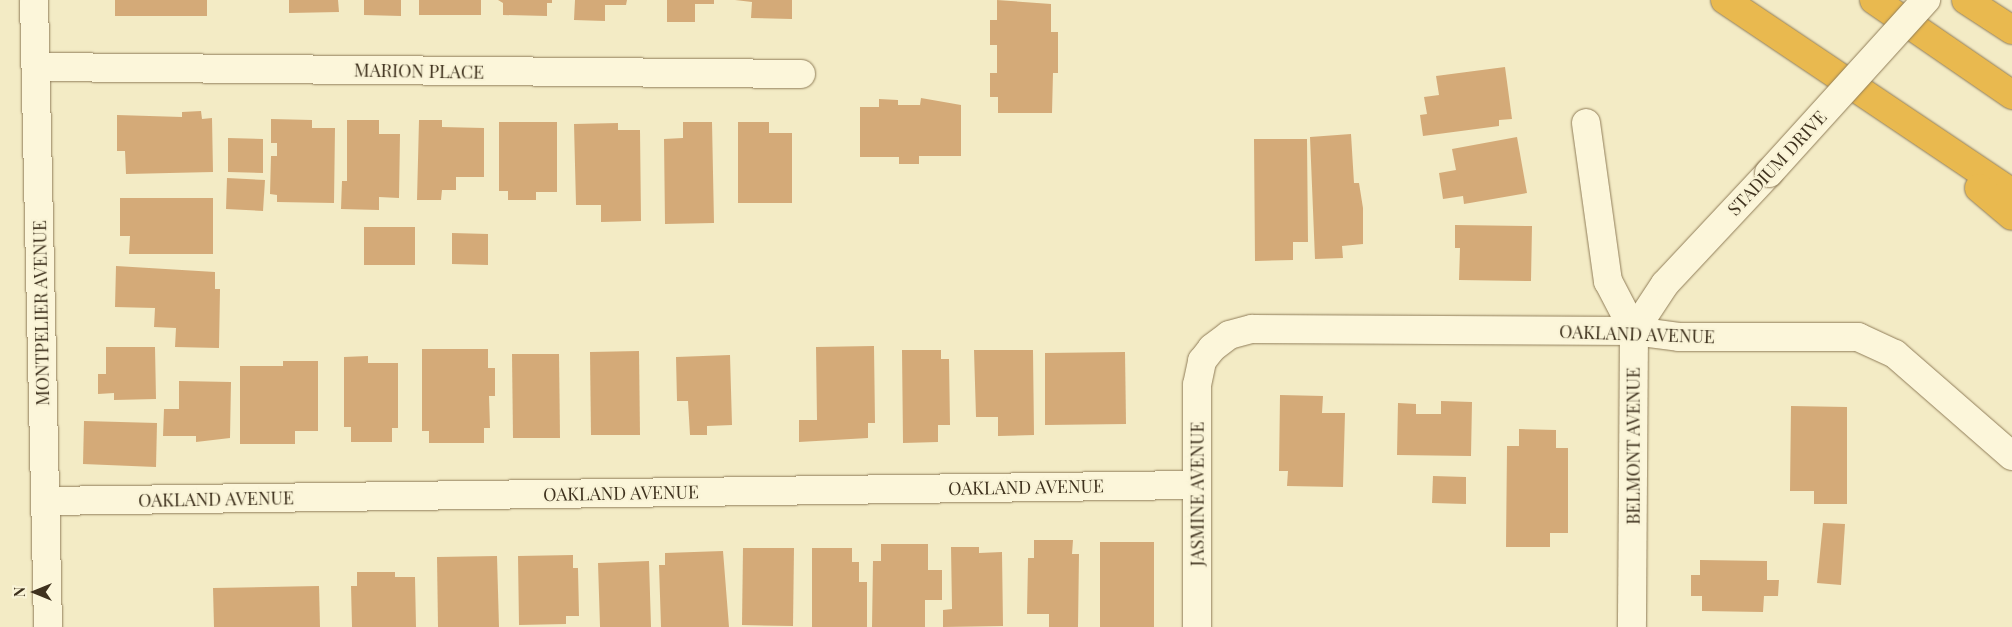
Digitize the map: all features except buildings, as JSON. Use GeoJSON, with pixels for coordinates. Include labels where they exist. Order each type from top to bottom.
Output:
{"type":"FeatureCollection","features":[{"type":"Feature","properties":{"kind":"highway"},"geometry":{"type":"LineString","coordinates":[[1725,0],[2012,193]]}},
{"type":"Feature","properties":{"kind":"highway"},"geometry":{"type":"LineString","coordinates":[[1874,0],[2012,95]]}},
{"type":"Feature","properties":{"kind":"highway"},"geometry":{"type":"LineString","coordinates":[[1966,0],[2012,30]]}},
{"type":"Feature","properties":{"kind":"highway"},"geometry":{"type":"LineString","coordinates":[[1884,106],[2012,216]]}},
{"type":"Feature","properties":{"kind":"street","name":"MONTPELIER AVENUE"},"geometry":{"type":"LineString","coordinates":[[34,0],[48,627]]}},
{"type":"Feature","properties":{"kind":"street","name":"STADIUM DRIVE"},"geometry":{"type":"LineString","coordinates":[[1634,331],[1664,284],[1770,173],[1926,0]]}},
{"type":"Feature","properties":{"kind":"street","name":"MARION PLACE"},"geometry":{"type":"LineString","coordinates":[[36,67],[801,74]]}},
{"type":"Feature","properties":{"kind":"street","name":"BELMONT AVENUE"},"geometry":{"type":"LineString","coordinates":[[1586,123],[1608,281],[1634,331],[1632,627]]}},
{"type":"Feature","properties":{"kind":"street","name":"OAKLAND AVENUE"},"geometry":{"type":"LineString","coordinates":[[1202,361],[1229,334],[1252,329],[1634,331],[1679,337],[1858,337],[1874,342],[1894,354],[2012,456]]}},
{"type":"Feature","properties":{"kind":"street","name":"JASMINE AVENUE"},"geometry":{"type":"LineString","coordinates":[[1197,627],[1196,385],[1202,361]]}},
{"type":"Feature","properties":{"kind":"street","name":"OAKLAND AVENUE"},"geometry":{"type":"LineString","coordinates":[[46,501],[1196,485]]}}]}
